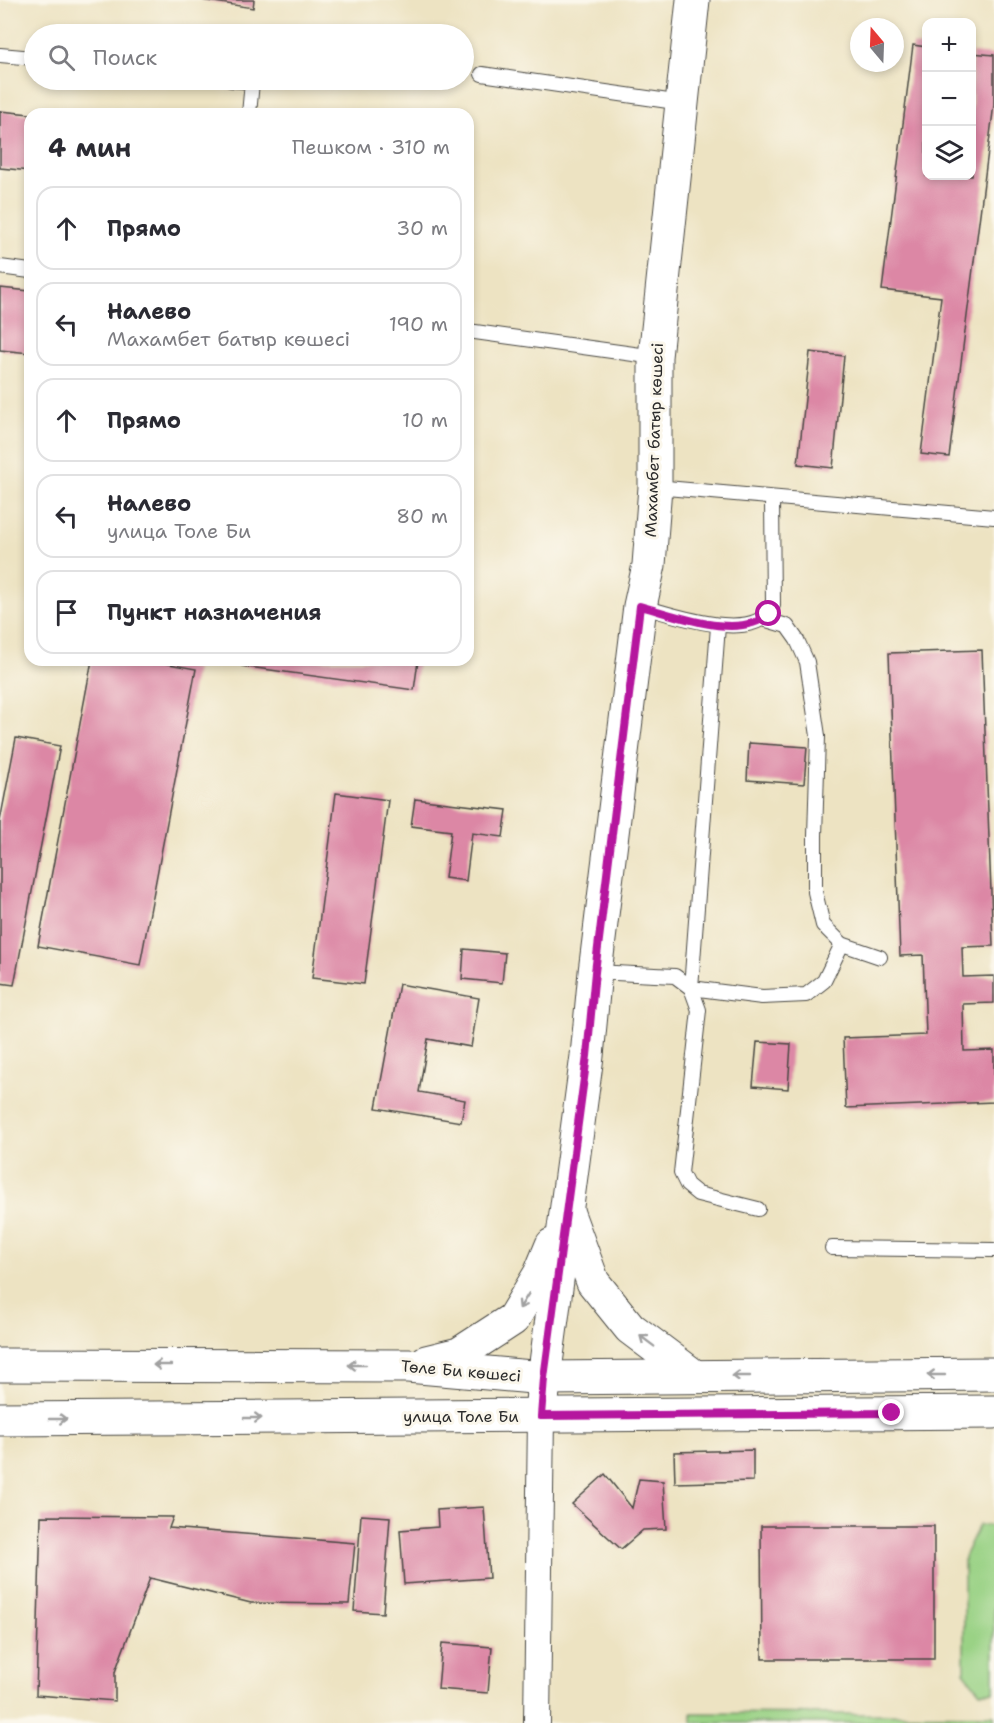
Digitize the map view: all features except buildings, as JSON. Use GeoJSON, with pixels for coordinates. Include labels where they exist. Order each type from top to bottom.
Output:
{"type":"FeatureCollection","features":[{"type":"Feature","properties":{"kind":"main road","name":"Махамбет батыр көшесі"},"geometry":{"type":"LineString","coordinates":[[541,1416],[544,1378],[587,1056],[595,972],[640,606],[649,565],[656,487],[655,357],[693,0]]}},
{"type":"Feature","properties":{"kind":"main road"},"geometry":{"type":"LineString","coordinates":[[408,1366],[459,1354],[513,1319],[540,1274],[566,1210]]}},
{"type":"Feature","properties":{"kind":"main road"},"geometry":{"type":"LineString","coordinates":[[566,1210],[593,1282],[630,1328],[694,1376]]}},
{"type":"Feature","properties":{"kind":"main road","name":"Төле Би көшесі"},"geometry":{"type":"LineString","coordinates":[[0,1365],[408,1366],[544,1378],[994,1374]]}},
{"type":"Feature","properties":{"kind":"main road","name":"улица Толе Би"},"geometry":{"type":"LineString","coordinates":[[0,1419],[994,1412]]}},
{"type":"Feature","properties":{"kind":"street"},"geometry":{"type":"LineString","coordinates":[[537,1723],[541,1416]]}},
{"type":"Feature","properties":{"kind":"lane"},"geometry":{"type":"LineString","coordinates":[[0,55],[24,57]]}},
{"type":"Feature","properties":{"kind":"lane"},"geometry":{"type":"LineString","coordinates":[[482,74],[682,103]]}},
{"type":"Feature","properties":{"kind":"lane"},"geometry":{"type":"LineString","coordinates":[[250,108],[251,90]]}},
{"type":"Feature","properties":{"kind":"lane"},"geometry":{"type":"LineString","coordinates":[[0,267],[24,270]]}},
{"type":"Feature","properties":{"kind":"lane"},"geometry":{"type":"LineString","coordinates":[[474,332],[655,357]]}},
{"type":"Feature","properties":{"kind":"lane"},"geometry":{"type":"LineString","coordinates":[[656,487],[994,517]]}},
{"type":"Feature","properties":{"kind":"lane"},"geometry":{"type":"LineString","coordinates":[[640,606],[718,626],[745,625],[763,619],[769,614],[773,605],[772,498]]}},
{"type":"Feature","properties":{"kind":"lane"},"geometry":{"type":"LineString","coordinates":[[763,619],[787,626],[797,640],[807,662],[818,736],[816,892],[823,925],[842,944],[880,957]]}},
{"type":"Feature","properties":{"kind":"lane"},"geometry":{"type":"LineString","coordinates":[[718,626],[691,988],[699,1010],[681,1173],[687,1185],[698,1194],[758,1209]]}},
{"type":"Feature","properties":{"kind":"lane"},"geometry":{"type":"LineString","coordinates":[[595,972],[675,976],[691,988],[762,997],[806,995],[824,981],[842,944]]}},
{"type":"Feature","properties":{"kind":"lane"},"geometry":{"type":"LineString","coordinates":[[832,1248],[994,1250]]}},
{"type":"Feature","properties":{"kind":"green space"},"geometry":{"type":"Polygon","coordinates":[[[979,1525],[994,1526],[994,1692],[980,1692],[964,1672],[964,1557],[979,1525]]]}},
{"type":"Feature","properties":{"kind":"green space"},"geometry":{"type":"Polygon","coordinates":[[[692,1713],[994,1715],[994,1723],[692,1723],[692,1713]]]}},
{"type":"Feature","properties":{"kind":"route"},"geometry":{"type":"LineString","coordinates":[[769,614],[763,619],[745,625],[718,626],[640,606],[595,972],[587,1056],[544,1378],[541,1416],[892,1413]]}}]}
